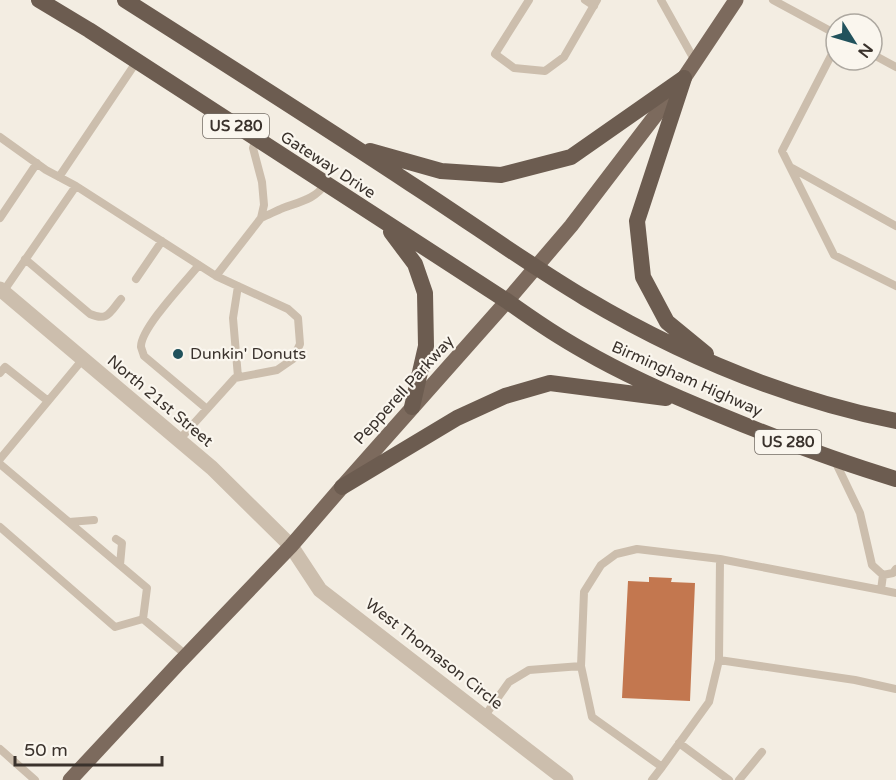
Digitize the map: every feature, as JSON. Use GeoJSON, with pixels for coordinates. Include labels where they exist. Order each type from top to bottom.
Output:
{"type":"FeatureCollection","features":[{"type":"Feature","properties":{"kind":"highway","name":"Gateway Drive"},"geometry":{"type":"LineString","coordinates":[[39,0],[507,301]]}},
{"type":"Feature","properties":{"kind":"highway","name":"Gateway Drive"},"geometry":{"type":"LineString","coordinates":[[125,0],[412,184],[536,267]]}},
{"type":"Feature","properties":{"kind":"highway"},"geometry":{"type":"LineString","coordinates":[[353,147],[441,171],[501,175],[571,158],[684,78]]}},
{"type":"Feature","properties":{"kind":"highway"},"geometry":{"type":"LineString","coordinates":[[684,78],[637,221],[643,277],[667,322],[721,366]]}},
{"type":"Feature","properties":{"kind":"highway"},"geometry":{"type":"LineString","coordinates":[[383,222],[415,264],[425,293],[426,346],[412,407]]}},
{"type":"Feature","properties":{"kind":"highway","name":"Birmingham Highway"},"geometry":{"type":"LineString","coordinates":[[536,267],[587,300],[631,324],[721,366],[820,402],[896,421]]}},
{"type":"Feature","properties":{"kind":"highway","name":"Birmingham Highway"},"geometry":{"type":"LineString","coordinates":[[507,301],[584,351],[634,378],[761,432],[896,479]]}},
{"type":"Feature","properties":{"kind":"highway"},"geometry":{"type":"LineString","coordinates":[[342,487],[456,418],[505,396],[550,384],[683,400]]}},
{"type":"Feature","properties":{"kind":"main road","name":"Pepperell Parkway"},"geometry":{"type":"LineString","coordinates":[[70,780],[291,546],[572,226],[684,78],[736,0]]}},
{"type":"Feature","properties":{"kind":"street","name":"North 21st Street"},"geometry":{"type":"LineString","coordinates":[[2,290],[212,468],[291,546]]}},
{"type":"Feature","properties":{"kind":"street","name":"West Thomason Circle"},"geometry":{"type":"LineString","coordinates":[[291,546],[321,590],[566,780]]}},
{"type":"Feature","properties":{"kind":"lane"},"geometry":{"type":"LineString","coordinates":[[529,0],[495,54],[514,68],[545,71],[564,57],[595,3],[585,0]]}},
{"type":"Feature","properties":{"kind":"lane"},"geometry":{"type":"LineString","coordinates":[[661,0],[695,62]]}},
{"type":"Feature","properties":{"kind":"lane"},"geometry":{"type":"LineString","coordinates":[[773,0],[824,28]]}},
{"type":"Feature","properties":{"kind":"lane"},"geometry":{"type":"LineString","coordinates":[[59,177],[137,62]]}},
{"type":"Feature","properties":{"kind":"lane"},"geometry":{"type":"LineString","coordinates":[[824,69],[782,151],[834,255],[896,286]]}},
{"type":"Feature","properties":{"kind":"lane"},"geometry":{"type":"LineString","coordinates":[[0,137],[37,164],[76,186],[216,276],[293,312],[298,318],[300,344],[293,359],[278,370],[235,378],[179,440]]}},
{"type":"Feature","properties":{"kind":"lane"},"geometry":{"type":"LineString","coordinates":[[216,276],[261,218],[264,205],[262,182],[253,148],[256,139]]}},
{"type":"Feature","properties":{"kind":"lane"},"geometry":{"type":"LineString","coordinates":[[0,218],[37,164]]}},
{"type":"Feature","properties":{"kind":"lane"},"geometry":{"type":"LineString","coordinates":[[791,168],[896,226]]}},
{"type":"Feature","properties":{"kind":"lane"},"geometry":{"type":"LineString","coordinates":[[261,218],[312,198],[321,191],[325,184]]}},
{"type":"Feature","properties":{"kind":"lane"},"geometry":{"type":"LineString","coordinates":[[2,290],[76,186]]}},
{"type":"Feature","properties":{"kind":"lane"},"geometry":{"type":"LineString","coordinates":[[136,279],[162,241]]}},
{"type":"Feature","properties":{"kind":"lane"},"geometry":{"type":"LineString","coordinates":[[26,259],[90,314],[99,318],[107,316],[121,299]]}},
{"type":"Feature","properties":{"kind":"lane"},"geometry":{"type":"LineString","coordinates":[[199,265],[160,312],[145,334],[141,346],[144,356],[207,410]]}},
{"type":"Feature","properties":{"kind":"lane"},"geometry":{"type":"LineString","coordinates":[[238,286],[233,318],[238,377]]}},
{"type":"Feature","properties":{"kind":"lane"},"geometry":{"type":"LineString","coordinates":[[83,359],[0,462],[147,588],[143,619]]}},
{"type":"Feature","properties":{"kind":"lane"},"geometry":{"type":"LineString","coordinates":[[2,368],[48,401]]}},
{"type":"Feature","properties":{"kind":"lane"},"geometry":{"type":"LineString","coordinates":[[834,459],[860,513],[872,565],[883,575]]}},
{"type":"Feature","properties":{"kind":"lane"},"geometry":{"type":"LineString","coordinates":[[69,522],[94,520]]}},
{"type":"Feature","properties":{"kind":"lane"},"geometry":{"type":"LineString","coordinates":[[0,528],[115,627],[143,619]]}},
{"type":"Feature","properties":{"kind":"lane"},"geometry":{"type":"LineString","coordinates":[[116,539],[122,543],[120,565]]}},
{"type":"Feature","properties":{"kind":"lane"},"geometry":{"type":"LineString","coordinates":[[662,767],[592,717],[581,666],[584,592],[601,565],[616,554],[637,549],[720,559],[896,593]]}},
{"type":"Feature","properties":{"kind":"lane"},"geometry":{"type":"LineString","coordinates":[[652,780],[709,702],[719,660],[720,559]]}},
{"type":"Feature","properties":{"kind":"lane"},"geometry":{"type":"LineString","coordinates":[[883,575],[893,573],[896,569]]}},
{"type":"Feature","properties":{"kind":"lane"},"geometry":{"type":"LineString","coordinates":[[880,590],[883,575]]}},
{"type":"Feature","properties":{"kind":"lane"},"geometry":{"type":"LineString","coordinates":[[143,619],[186,656]]}},
{"type":"Feature","properties":{"kind":"lane"},"geometry":{"type":"LineString","coordinates":[[719,660],[855,680],[896,689]]}},
{"type":"Feature","properties":{"kind":"lane"},"geometry":{"type":"LineString","coordinates":[[484,717],[509,682],[529,670],[581,666]]}},
{"type":"Feature","properties":{"kind":"lane"},"geometry":{"type":"LineString","coordinates":[[679,743],[729,780]]}},
{"type":"Feature","properties":{"kind":"lane"},"geometry":{"type":"LineString","coordinates":[[0,749],[35,780]]}},
{"type":"Feature","properties":{"kind":"lane"},"geometry":{"type":"LineString","coordinates":[[739,780],[762,752]]}},
{"type":"Feature","properties":{"kind":"building"},"geometry":{"type":"Polygon","coordinates":[[[649,577],[672,578],[671,582],[695,583],[690,701],[622,698],[628,581],[649,582],[649,577]]]}},
{"type":"Feature","properties":{"kind":"place","name":"Dunkin' Donuts"},"geometry":{"type":"Point","coordinates":[178,354]}}]}
